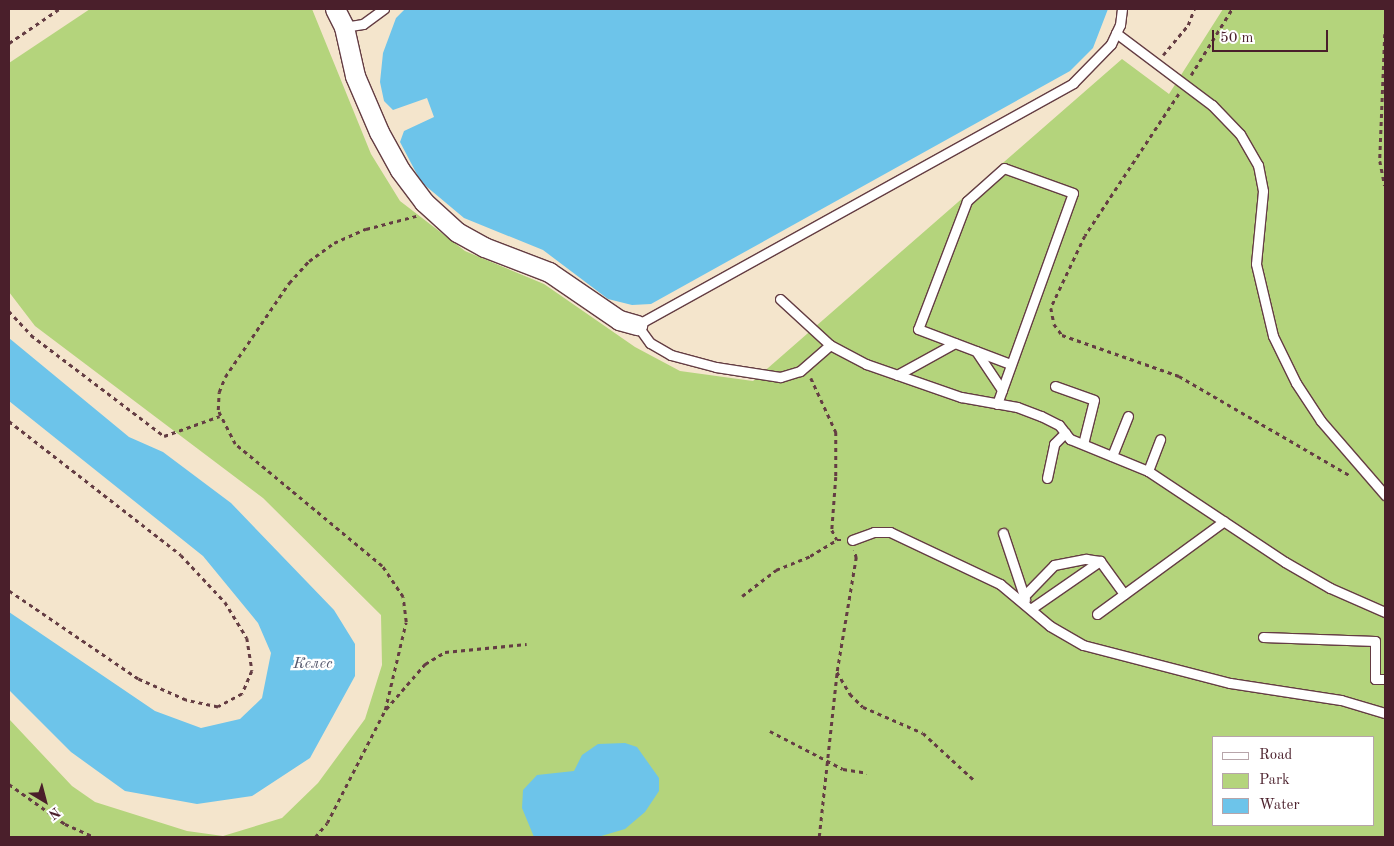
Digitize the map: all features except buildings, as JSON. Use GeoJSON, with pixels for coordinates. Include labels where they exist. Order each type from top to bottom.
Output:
{"type":"FeatureCollection","features":[{"type":"Feature","properties":{"kind":"street"},"geometry":{"type":"LineString","coordinates":[[334,9],[344,28],[355,76],[380,132],[400,170],[435,212],[464,236],[549,272],[619,320],[637,325]]}},
{"type":"Feature","properties":{"kind":"lane"},"geometry":{"type":"LineString","coordinates":[[344,28],[363,24],[384,9]]}},
{"type":"Feature","properties":{"kind":"lane"},"geometry":{"type":"LineString","coordinates":[[830,345],[806,367],[780,377],[716,367],[671,355],[650,343],[637,325],[1073,83],[1094,64],[1116,33],[1122,9]]}},
{"type":"Feature","properties":{"kind":"lane"},"geometry":{"type":"LineString","coordinates":[[1116,33],[1212,105],[1240,134],[1258,165],[1263,191],[1256,264],[1273,336],[1296,383],[1320,421],[1385,495]]}},
{"type":"Feature","properties":{"kind":"lane"},"geometry":{"type":"LineString","coordinates":[[997,404],[1073,192],[1004,168],[966,201],[918,329],[1010,364]]}},
{"type":"Feature","properties":{"kind":"lane"},"geometry":{"type":"LineString","coordinates":[[780,299],[830,345],[898,375],[962,397],[1040,416],[1059,425],[1065,433],[1083,444],[1148,471],[1322,583],[1385,612]]}},
{"type":"Feature","properties":{"kind":"lane"},"geometry":{"type":"LineString","coordinates":[[898,375],[955,343]]}},
{"type":"Feature","properties":{"kind":"lane"},"geometry":{"type":"LineString","coordinates":[[976,351],[1002,390]]}},
{"type":"Feature","properties":{"kind":"lane"},"geometry":{"type":"LineString","coordinates":[[1055,386],[1094,400],[1083,444]]}},
{"type":"Feature","properties":{"kind":"lane"},"geometry":{"type":"LineString","coordinates":[[1112,456],[1128,416]]}},
{"type":"Feature","properties":{"kind":"lane"},"geometry":{"type":"LineString","coordinates":[[1047,478],[1054,444],[1065,433]]}},
{"type":"Feature","properties":{"kind":"lane"},"geometry":{"type":"LineString","coordinates":[[1148,471],[1160,439]]}},
{"type":"Feature","properties":{"kind":"lane"},"geometry":{"type":"LineString","coordinates":[[1097,614],[1224,521]]}},
{"type":"Feature","properties":{"kind":"lane"},"geometry":{"type":"LineString","coordinates":[[852,540],[874,532],[890,532],[1000,584],[1028,603],[1050,626],[1083,645],[1230,683],[1341,700],[1385,713]]}},
{"type":"Feature","properties":{"kind":"lane"},"geometry":{"type":"LineString","coordinates":[[1003,533],[1028,603]]}},
{"type":"Feature","properties":{"kind":"lane"},"geometry":{"type":"LineString","coordinates":[[1028,603],[1054,566],[1086,559],[1100,561],[1124,594]]}},
{"type":"Feature","properties":{"kind":"lane"},"geometry":{"type":"LineString","coordinates":[[1028,603],[1100,561]]}},
{"type":"Feature","properties":{"kind":"lane"},"geometry":{"type":"LineString","coordinates":[[1263,637],[1375,641],[1375,679],[1385,679]]}},
{"type":"Feature","properties":{"kind":"path"},"geometry":{"type":"LineString","coordinates":[[9,43],[59,9]]}},
{"type":"Feature","properties":{"kind":"path"},"geometry":{"type":"LineString","coordinates":[[1157,62],[1188,25],[1194,9]]}},
{"type":"Feature","properties":{"kind":"path"},"geometry":{"type":"LineString","coordinates":[[1232,9],[1186,84],[1085,236],[1052,308],[1054,324],[1062,334],[1178,376],[1359,481]]}},
{"type":"Feature","properties":{"kind":"path"},"geometry":{"type":"LineString","coordinates":[[1385,34],[1380,152],[1385,186]]}},
{"type":"Feature","properties":{"kind":"path"},"geometry":{"type":"LineString","coordinates":[[315,837],[327,823],[385,710],[406,622],[403,597],[382,566],[235,444],[220,416],[219,392],[225,377],[289,283],[309,261],[334,242],[366,229],[435,212]]}},
{"type":"Feature","properties":{"kind":"path"},"geometry":{"type":"LineString","coordinates":[[9,311],[31,335],[164,436],[220,416]]}},
{"type":"Feature","properties":{"kind":"path"},"geometry":{"type":"LineString","coordinates":[[806,367],[836,432],[836,477],[832,530],[837,540]]}},
{"type":"Feature","properties":{"kind":"path"},"geometry":{"type":"LineString","coordinates":[[9,421],[181,555],[225,602],[247,638],[252,671],[242,694],[218,707],[186,700],[138,679],[9,591]]}},
{"type":"Feature","properties":{"kind":"path"},"geometry":{"type":"LineString","coordinates":[[742,596],[776,570],[810,556],[837,540],[852,540],[856,558],[837,671],[829,762],[819,837]]}},
{"type":"Feature","properties":{"kind":"path"},"geometry":{"type":"LineString","coordinates":[[385,710],[425,664],[445,652],[527,644]]}},
{"type":"Feature","properties":{"kind":"path"},"geometry":{"type":"LineString","coordinates":[[837,671],[850,694],[863,707],[923,733],[974,780]]}},
{"type":"Feature","properties":{"kind":"path"},"geometry":{"type":"LineString","coordinates":[[770,731],[829,762],[867,773]]}},
{"type":"Feature","properties":{"kind":"path"},"geometry":{"type":"LineString","coordinates":[[9,784],[40,808],[94,837]]}},
{"type":"Feature","properties":{"kind":"green space"},"geometry":{"type":"Polygon","coordinates":[[[90,9],[312,9],[371,154],[400,201],[465,251],[544,284],[635,347],[680,371],[753,381],[1122,59],[1169,94],[1223,9],[1385,9],[1385,837],[9,837],[9,719],[72,786],[95,802],[187,831],[223,836],[282,818],[318,783],[365,719],[382,665],[381,615],[263,498],[35,326],[9,292],[9,63],[90,9]]]}},
{"type":"Feature","properties":{"kind":"water"},"geometry":{"type":"Polygon","coordinates":[[[405,9],[1108,9],[1093,48],[1070,71],[651,304],[632,305],[608,299],[543,250],[464,218],[421,182],[400,142],[404,131],[434,117],[427,98],[393,110],[384,101],[380,82],[383,53],[396,18],[405,9]]]}},
{"type":"Feature","properties":{"kind":"water","name":"Келес"},"geometry":{"type":"Polygon","coordinates":[[[9,338],[129,437],[163,452],[231,503],[334,610],[355,644],[355,676],[310,758],[252,796],[197,804],[125,791],[71,752],[9,690],[9,612],[155,711],[201,728],[240,719],[262,698],[271,653],[258,623],[203,556],[9,401],[9,338]]]}},
{"type":"Feature","properties":{"kind":"water"},"geometry":{"type":"Polygon","coordinates":[[[625,743],[637,747],[659,778],[659,791],[645,812],[625,829],[598,837],[534,837],[522,808],[523,790],[537,775],[574,771],[582,755],[598,744],[625,743]]]}}]}
